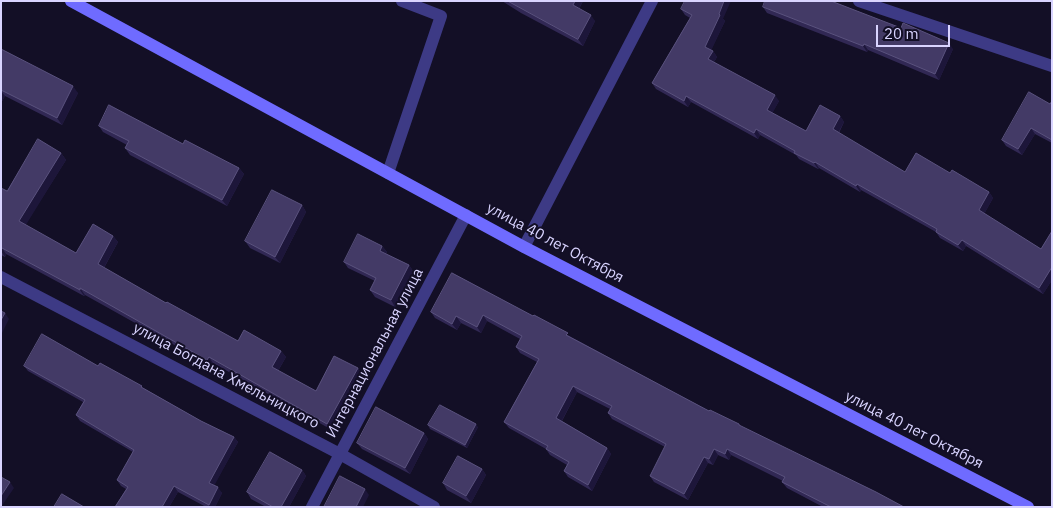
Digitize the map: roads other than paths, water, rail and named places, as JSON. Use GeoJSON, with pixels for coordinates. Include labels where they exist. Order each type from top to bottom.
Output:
{"type":"FeatureCollection","features":[{"type":"Feature","properties":{"kind":"street","name":"улица 40 лет Октября"},"geometry":{"type":"LineString","coordinates":[[71,1],[524,247],[1008,502],[1028,507]]}},
{"type":"Feature","properties":{"kind":"street"},"geometry":{"type":"LineString","coordinates":[[388,173],[441,16],[402,1]]}},
{"type":"Feature","properties":{"kind":"street"},"geometry":{"type":"LineString","coordinates":[[524,247],[652,1]]}},
{"type":"Feature","properties":{"kind":"street"},"geometry":{"type":"LineString","coordinates":[[859,1],[1052,66]]}},
{"type":"Feature","properties":{"kind":"street","name":"Интернациональная улица"},"geometry":{"type":"LineString","coordinates":[[312,507],[466,215]]}},
{"type":"Feature","properties":{"kind":"street","name":"улица Богдана Хмельницкого"},"geometry":{"type":"LineString","coordinates":[[1,277],[340,454],[434,507]]}}]}
